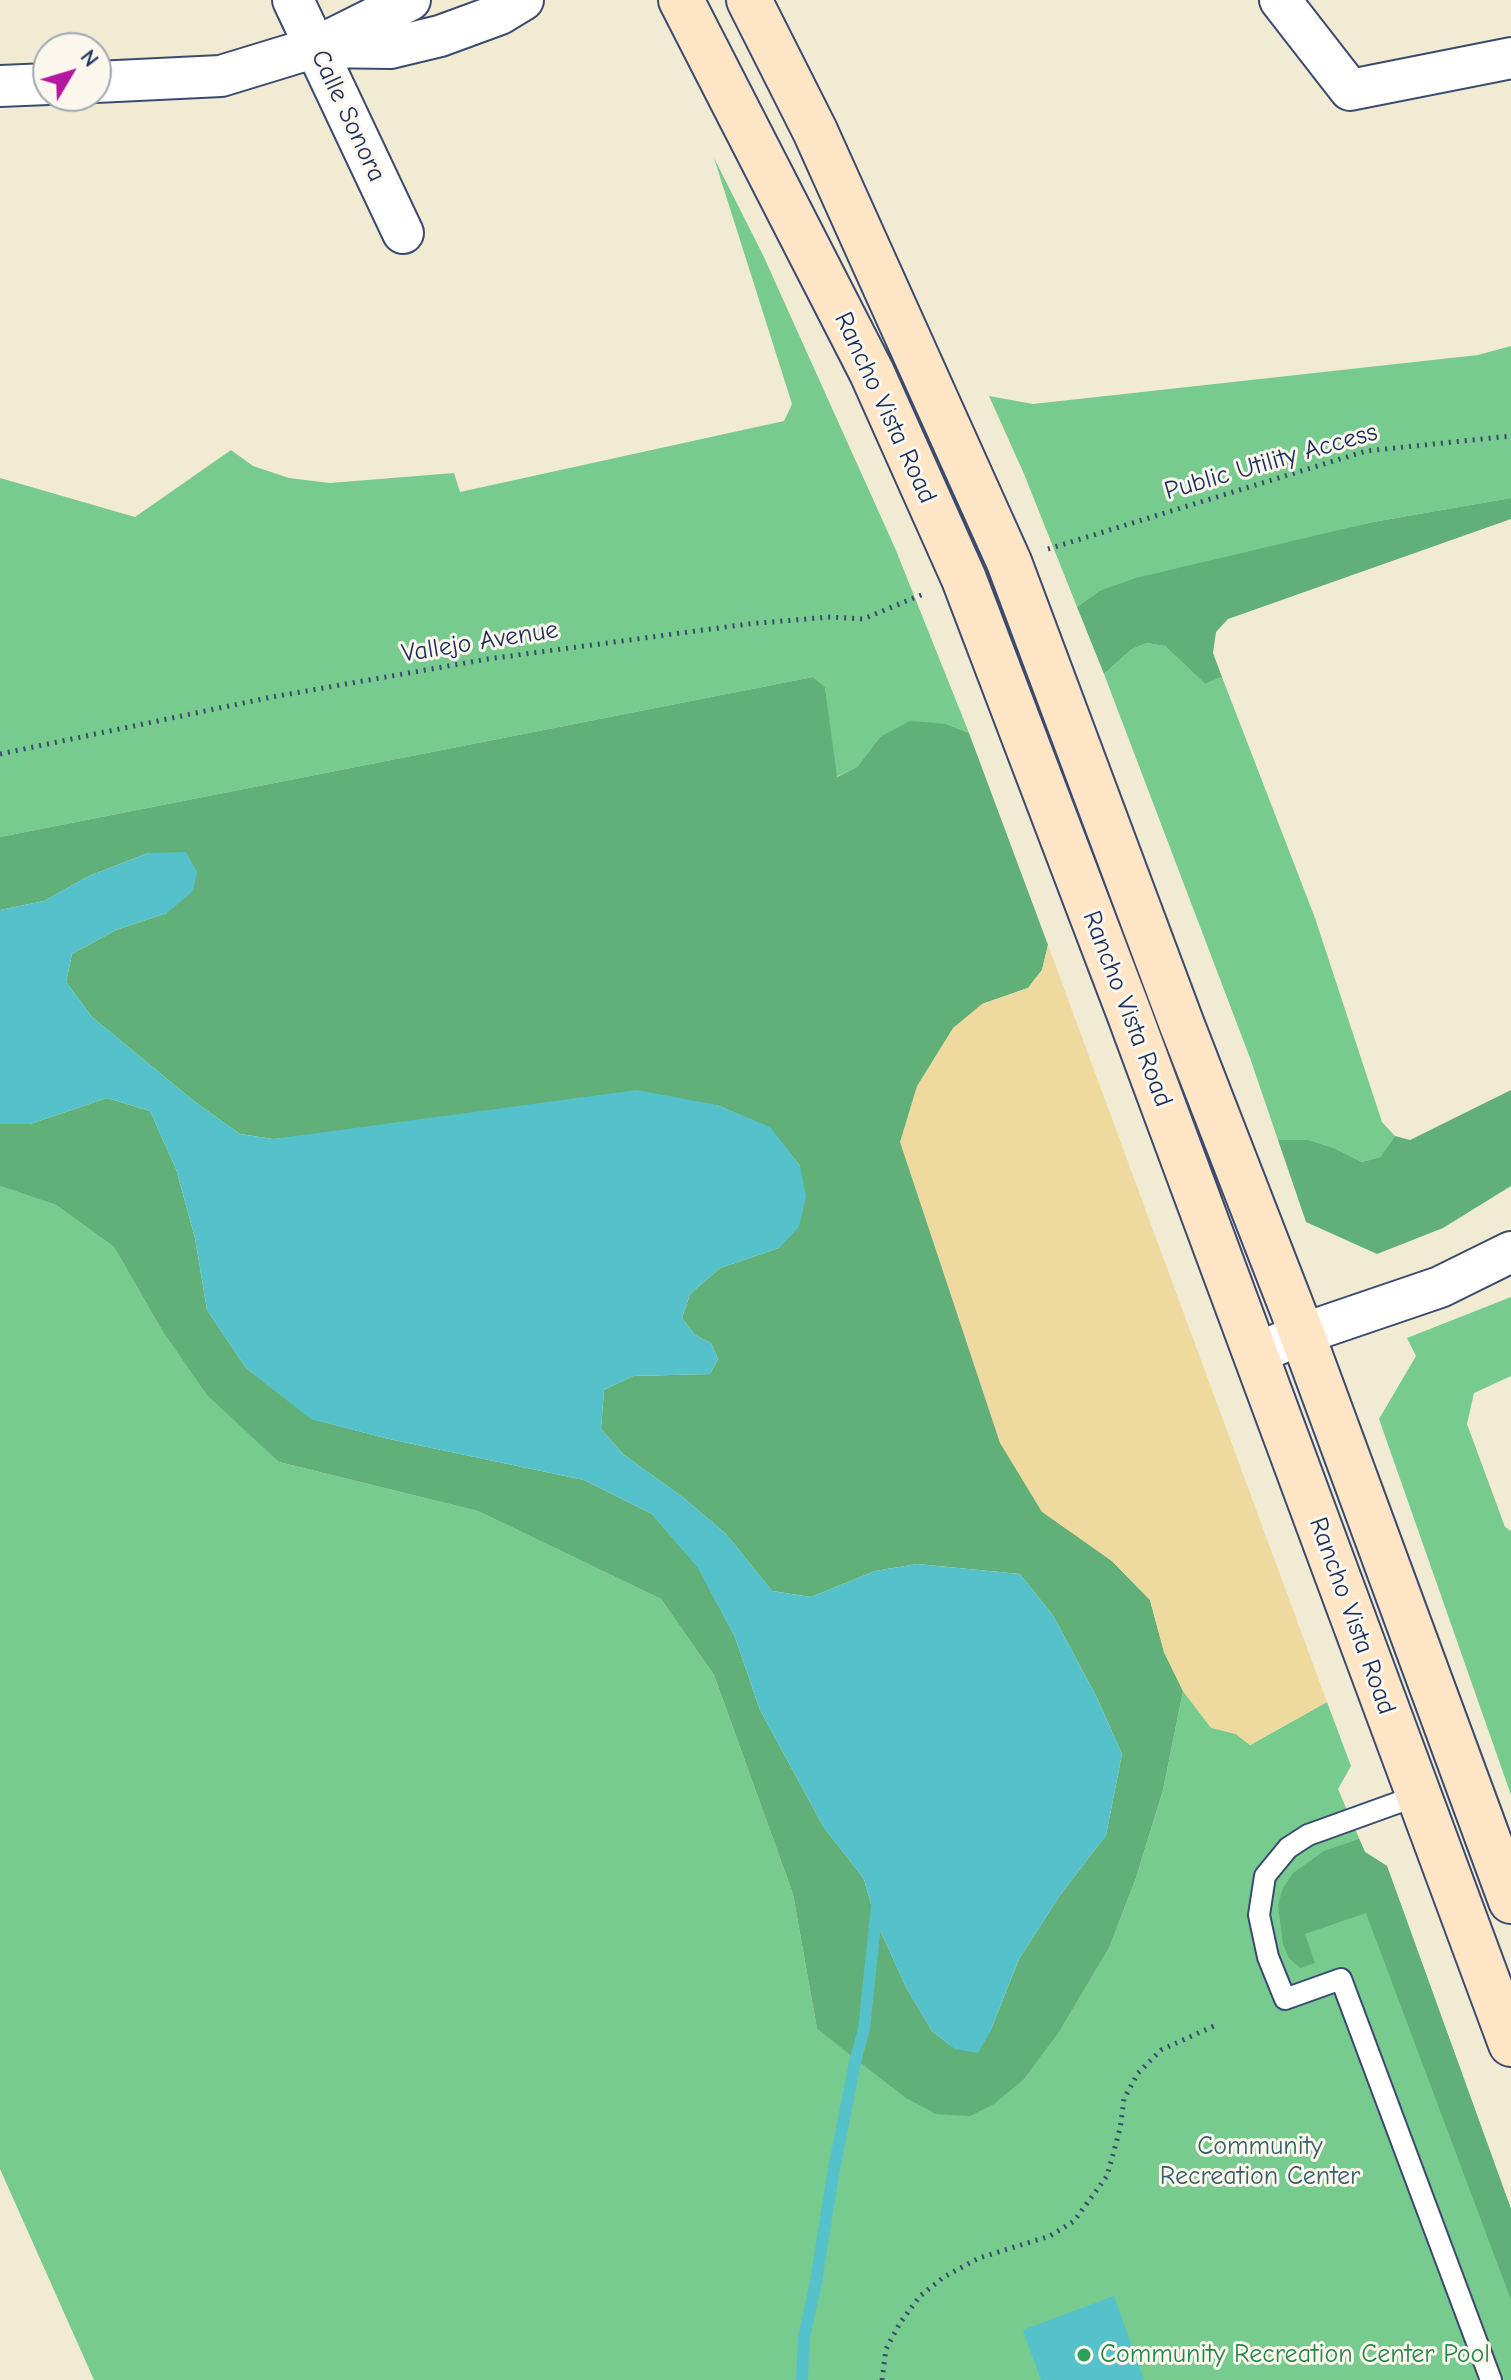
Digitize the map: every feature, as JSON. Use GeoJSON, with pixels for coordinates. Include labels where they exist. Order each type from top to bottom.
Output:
{"type":"FeatureCollection","features":[{"type":"Feature","properties":{"kind":"main road","name":"Rancho Vista Road"},"geometry":{"type":"LineString","coordinates":[[681,0],[872,373],[964,579],[1129,1013],[1511,2044]]}},
{"type":"Feature","properties":{"kind":"main road","name":"Rancho Vista Road"},"geometry":{"type":"LineString","coordinates":[[749,0],[828,158],[1009,562],[1182,1025],[1302,1334],[1511,1901]]}},
{"type":"Feature","properties":{"kind":"street","name":"Calle Sonora"},"geometry":{"type":"LineString","coordinates":[[293,0],[403,233]]}},
{"type":"Feature","properties":{"kind":"street"},"geometry":{"type":"LineString","coordinates":[[112,81],[221,76],[316,47],[410,0]]}},
{"type":"Feature","properties":{"kind":"street"},"geometry":{"type":"LineString","coordinates":[[316,47],[390,48],[440,36],[500,14],[523,0]]}},
{"type":"Feature","properties":{"kind":"street"},"geometry":{"type":"LineString","coordinates":[[1280,0],[1350,90],[1511,58]]}},
{"type":"Feature","properties":{"kind":"street"},"geometry":{"type":"LineString","coordinates":[[0,86],[32,85]]}},
{"type":"Feature","properties":{"kind":"street"},"geometry":{"type":"LineString","coordinates":[[1255,1354],[1302,1334],[1440,1287],[1511,1252]]}},
{"type":"Feature","properties":{"kind":"lane"},"geometry":{"type":"LineString","coordinates":[[1419,1795],[1308,1835],[1288,1848],[1265,1876],[1259,1915],[1268,1957],[1285,1999],[1341,1979],[1491,2380]]}},
{"type":"Feature","properties":{"kind":"path","name":"Public Utility Access"},"geometry":{"type":"LineString","coordinates":[[1092,534],[1366,451],[1511,436]]}},
{"type":"Feature","properties":{"kind":"path","name":"Vallejo Avenue"},"geometry":{"type":"LineString","coordinates":[[0,754],[256,700],[488,659],[748,624],[830,617],[863,619],[964,579]]}},
{"type":"Feature","properties":{"kind":"path"},"geometry":{"type":"LineString","coordinates":[[882,2380],[886,2349],[920,2296],[944,2277],[979,2258],[1050,2236],[1074,2221],[1107,2176],[1120,2129],[1124,2099],[1138,2073],[1161,2050],[1216,2025]]}},
{"type":"Feature","properties":{"kind":"green space"},"geometry":{"type":"Polygon","coordinates":[[[714,158],[763,255],[895,548],[969,733],[946,724],[880,737],[857,767],[836,777],[825,687],[813,677],[0,837],[0,478],[135,517],[231,450],[253,466],[289,478],[330,483],[454,473],[460,492],[784,421],[792,404],[714,158]]]}},
{"type":"Feature","properties":{"kind":"green space"},"geometry":{"type":"Polygon","coordinates":[[[1511,346],[1511,498],[1373,522],[1099,591],[1077,607],[989,396],[1033,404],[1478,355],[1511,346]]]}},
{"type":"Feature","properties":{"kind":"green space"},"geometry":{"type":"Polygon","coordinates":[[[1511,498],[1511,519],[1228,619],[1216,632],[1213,653],[1222,677],[1205,684],[1165,646],[1147,643],[1132,649],[1104,674],[1077,607],[1099,591],[1136,578],[1373,522],[1511,498]]]}},
{"type":"Feature","properties":{"kind":"green space"},"geometry":{"type":"Polygon","coordinates":[[[1147,643],[1165,646],[1205,684],[1222,677],[1315,918],[1382,1122],[1395,1136],[1380,1157],[1362,1162],[1309,1140],[1278,1140],[1250,1058],[1104,674],[1132,649],[1147,643]]]}},
{"type":"Feature","properties":{"kind":"green space"},"geometry":{"type":"Polygon","coordinates":[[[813,677],[825,687],[837,777],[857,767],[880,737],[910,721],[946,724],[969,733],[1048,945],[1042,970],[1028,988],[982,1004],[1042,1511],[1112,1561],[1150,1600],[1164,1652],[1183,1691],[1163,1790],[1136,1878],[1109,1948],[1061,2029],[1024,2079],[994,2104],[970,2116],[936,2114],[906,2098],[817,2029],[793,1894],[714,1675],[661,1599],[478,1511],[279,1462],[207,1395],[160,1327],[114,1247],[56,1205],[0,1186],[0,1124],[30,1124],[107,1098],[150,1111],[176,1169],[195,1238],[207,1310],[246,1368],[312,1419],[389,1439],[584,1480],[652,1514],[698,1567],[735,1637],[760,1710],[823,1826],[864,1879],[875,1919],[906,1987],[932,2031],[955,2049],[990,2032],[1019,1959],[1058,1898],[1106,1835],[1122,1754],[1097,1698],[1054,1617],[1020,1574],[917,1564],[875,1571],[811,1597],[772,1591],[726,1534],[685,1499],[623,1454],[601,1429],[604,1390],[633,1376],[710,1374],[718,1359],[711,1343],[695,1335],[682,1318],[690,1294],[720,1268],[779,1248],[800,1166],[770,1128],[717,1105],[273,1139],[240,1134],[195,1102],[92,1017],[66,982],[72,954],[116,930],[167,913],[148,853],[89,876],[44,901],[0,910],[0,837],[813,677]]]}},
{"type":"Feature","properties":{"kind":"green space"},"geometry":{"type":"Polygon","coordinates":[[[1511,1090],[1511,1186],[1443,1228],[1377,1254],[1306,1222],[1278,1140],[1309,1140],[1362,1162],[1380,1157],[1395,1136],[1410,1140],[1511,1090]]]}},
{"type":"Feature","properties":{"kind":"green space","name":"Community Recreation Center"},"geometry":{"type":"Polygon","coordinates":[[[0,1186],[56,1205],[114,1247],[160,1327],[279,1462],[478,1511],[661,1599],[714,1675],[793,1894],[817,2029],[856,2058],[1061,2029],[1109,1948],[1136,1878],[1163,1790],[1183,1691],[1211,1727],[1236,1734],[1250,1745],[1327,1702],[1351,1766],[1338,1789],[1365,1852],[1387,1866],[1511,2209],[1511,2380],[94,2380],[0,2169],[0,1186]]]}},
{"type":"Feature","properties":{"kind":"green space"},"geometry":{"type":"Polygon","coordinates":[[[1511,1297],[1511,1376],[1474,1393],[1467,1424],[1505,1527],[1511,1531],[1511,1795],[1379,1419],[1416,1356],[1407,1338],[1511,1297]]]}},
{"type":"Feature","properties":{"kind":"green space"},"geometry":{"type":"Polygon","coordinates":[[[1359,1839],[1365,1852],[1387,1866],[1511,2209],[1511,2300],[1366,1913],[1305,1934],[1315,1963],[1300,1968],[1289,1958],[1283,1944],[1278,1905],[1283,1888],[1293,1873],[1324,1851],[1359,1839]]]}},
{"type":"Feature","properties":{"kind":"sand"},"geometry":{"type":"Polygon","coordinates":[[[1048,945],[1327,1702],[1250,1745],[1236,1734],[1211,1728],[1183,1691],[1164,1652],[1150,1600],[1112,1561],[1042,1512],[1000,1443],[900,1142],[917,1086],[953,1028],[982,1004],[1028,988],[1042,970],[1048,945]]]}},
{"type":"Feature","properties":{"kind":"water"},"geometry":{"type":"Polygon","coordinates":[[[186,852],[197,872],[193,891],[167,913],[116,930],[72,954],[66,982],[92,1017],[195,1102],[240,1134],[273,1139],[637,1090],[717,1105],[770,1127],[800,1166],[806,1197],[799,1227],[779,1248],[720,1268],[690,1294],[682,1318],[695,1335],[711,1343],[718,1359],[710,1374],[633,1376],[604,1390],[601,1429],[623,1454],[685,1499],[726,1534],[772,1591],[811,1597],[875,1571],[917,1564],[1020,1574],[1054,1617],[1097,1698],[1122,1754],[1106,1835],[1058,1898],[1019,1959],[990,2032],[978,2053],[955,2049],[932,2031],[906,1987],[875,1919],[864,1879],[823,1826],[760,1710],[735,1637],[698,1568],[652,1514],[584,1480],[389,1439],[311,1419],[246,1368],[207,1310],[195,1238],[176,1169],[150,1111],[107,1098],[30,1124],[0,1124],[0,910],[44,901],[89,876],[148,853],[186,852]]]}},
{"type":"Feature","properties":{"kind":"water","name":"Community Recreation Center Pool"},"geometry":{"type":"Polygon","coordinates":[[[1114,2296],[1144,2380],[1041,2380],[1023,2330],[1114,2296]]]}},
{"type":"Feature","properties":{"kind":"waterway"},"geometry":{"type":"LineString","coordinates":[[802,2380],[804,2337],[834,2169],[864,2029],[877,1906]]}},
{"type":"Feature","properties":{"kind":"place","name":"Community Recreation Center Pool"},"geometry":{"type":"Point","coordinates":[1084,2355]}}]}
